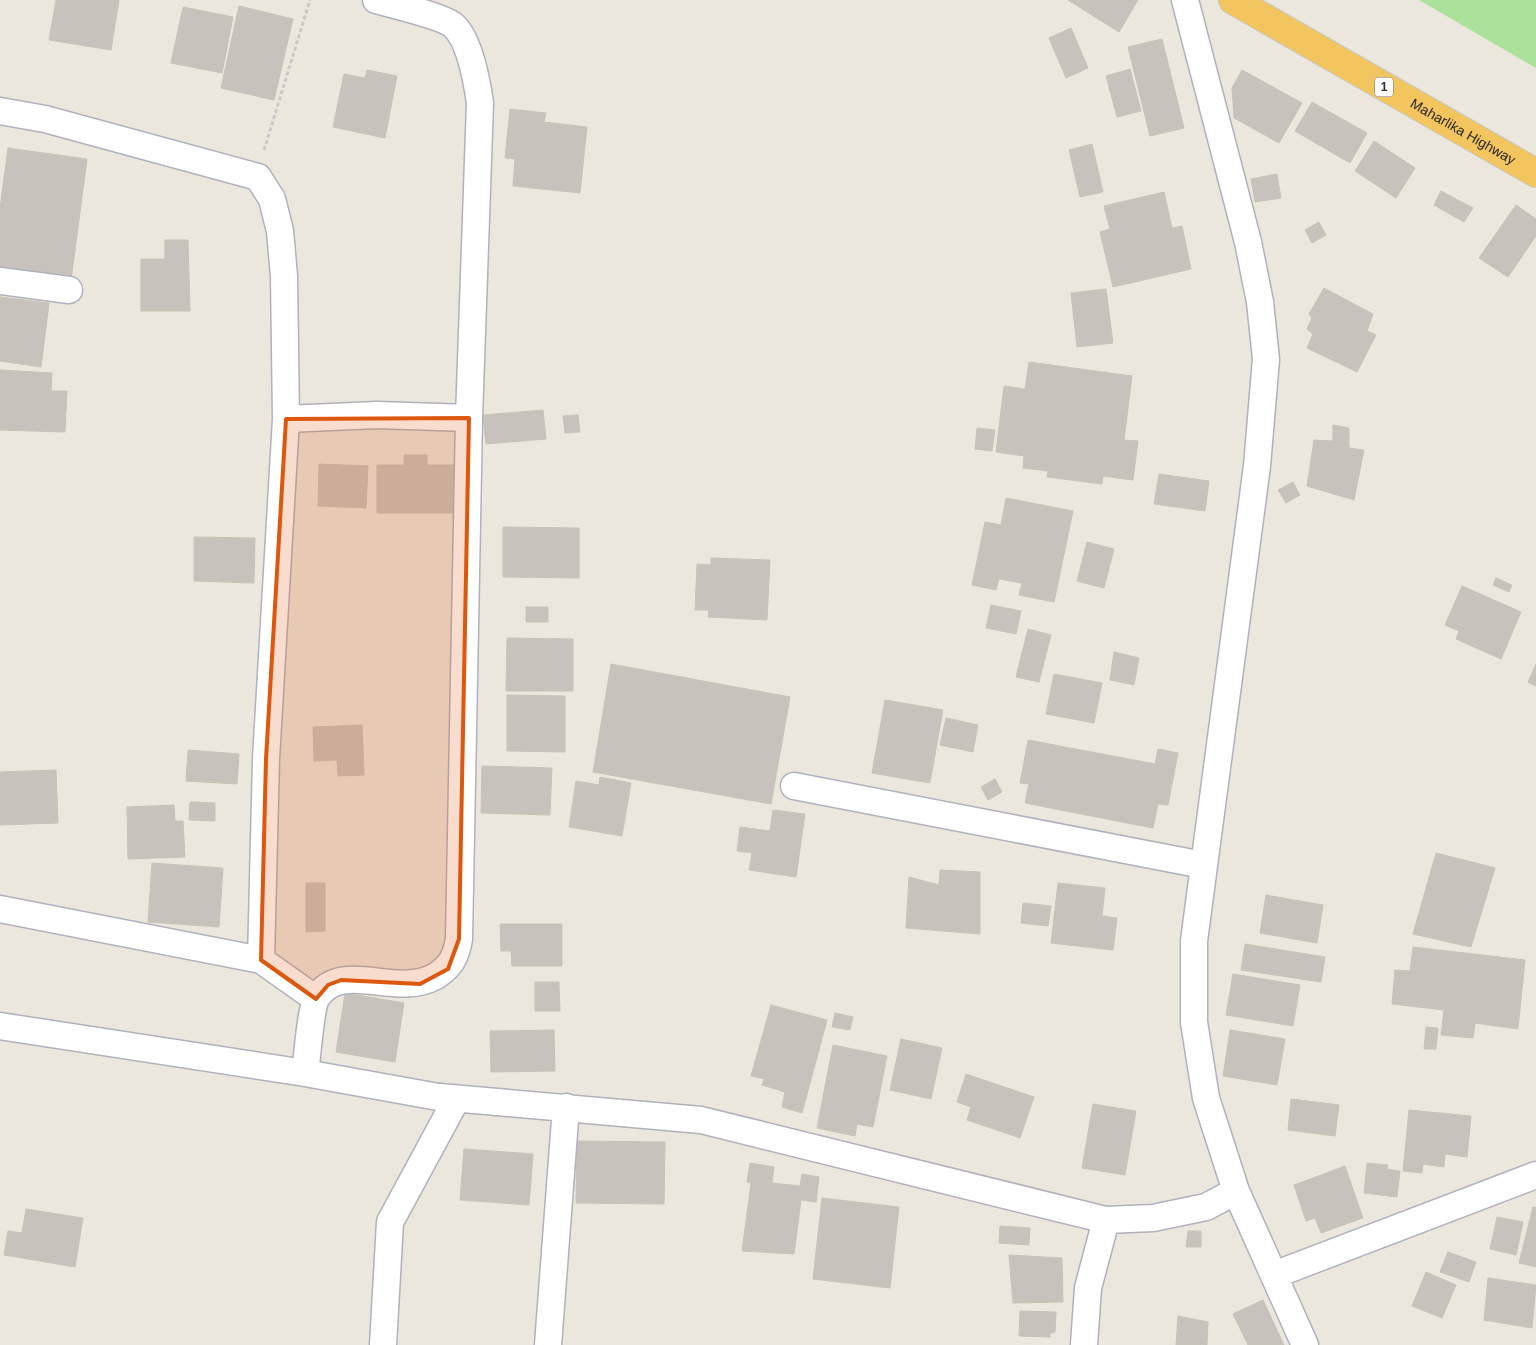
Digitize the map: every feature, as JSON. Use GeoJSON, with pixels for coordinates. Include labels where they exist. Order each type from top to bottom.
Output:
{"type":"FeatureCollection","features":[{"type":"Feature","properties":{"kind":"highway","name":"Maharlika Highway"},"geometry":{"type":"LineString","coordinates":[[1233,0],[1536,173]]}},
{"type":"Feature","properties":{"kind":"street"},"geometry":{"type":"LineString","coordinates":[[305,1073],[316,999],[328,984],[352,979],[401,985],[420,984],[448,969],[456,955],[459,939],[463,825],[462,696],[468,418],[480,103],[476,78],[464,43],[454,25],[406,7],[376,0]]}},
{"type":"Feature","properties":{"kind":"street"},"geometry":{"type":"LineString","coordinates":[[1185,0],[1248,242],[1260,302],[1266,359],[1257,466],[1194,941],[1194,1022],[1206,1098],[1236,1191],[1305,1345]]}},
{"type":"Feature","properties":{"kind":"street"},"geometry":{"type":"LineString","coordinates":[[0,111],[45,119],[258,177],[272,199],[280,231],[284,276],[286,419],[266,740],[261,960]]}},
{"type":"Feature","properties":{"kind":"street"},"geometry":{"type":"LineString","coordinates":[[0,281],[69,290]]}},
{"type":"Feature","properties":{"kind":"street"},"geometry":{"type":"LineString","coordinates":[[286,419],[377,415],[468,418]]}},
{"type":"Feature","properties":{"kind":"street"},"geometry":{"type":"LineString","coordinates":[[794,786],[1203,865]]}},
{"type":"Feature","properties":{"kind":"street"},"geometry":{"type":"LineString","coordinates":[[0,909],[261,960],[316,999]]}},
{"type":"Feature","properties":{"kind":"street"},"geometry":{"type":"LineString","coordinates":[[0,1026],[305,1073],[456,1100]]}},
{"type":"Feature","properties":{"kind":"street"},"geometry":{"type":"LineString","coordinates":[[456,1100],[440,1097],[701,1120],[1106,1220],[1153,1218],[1206,1207],[1236,1191]]}},
{"type":"Feature","properties":{"kind":"street"},"geometry":{"type":"LineString","coordinates":[[383,1345],[390,1222],[456,1100]]}},
{"type":"Feature","properties":{"kind":"street"},"geometry":{"type":"LineString","coordinates":[[548,1345],[566,1108]]}},
{"type":"Feature","properties":{"kind":"street"},"geometry":{"type":"LineString","coordinates":[[1274,1275],[1536,1174]]}},
{"type":"Feature","properties":{"kind":"street"},"geometry":{"type":"LineString","coordinates":[[1084,1345],[1088,1288],[1106,1220]]}},
{"type":"Feature","properties":{"kind":"path"},"geometry":{"type":"LineString","coordinates":[[258,177],[266,139],[310,0]]}},
{"type":"Feature","properties":{"kind":"highlighted area"},"geometry":{"type":"Polygon","coordinates":[[[469,418],[459,939],[448,969],[420,984],[341,980],[328,985],[316,999],[261,960],[266,759],[286,419],[469,418]]]}},
{"type":"Feature","properties":{"kind":"green space"},"geometry":{"type":"Polygon","coordinates":[[[1419,0],[1536,0],[1536,68],[1419,0]]]}},
{"type":"Feature","properties":{"kind":"building"},"geometry":{"type":"Polygon","coordinates":[[[56,0],[119,0],[111,50],[49,40],[56,0]]]}},
{"type":"Feature","properties":{"kind":"building"},"geometry":{"type":"Polygon","coordinates":[[[1068,0],[1138,0],[1119,32],[1068,0]]]}},
{"type":"Feature","properties":{"kind":"building"},"geometry":{"type":"Polygon","coordinates":[[[239,6],[293,19],[274,100],[221,88],[239,6]]]}},
{"type":"Feature","properties":{"kind":"building"},"geometry":{"type":"Polygon","coordinates":[[[183,7],[233,17],[222,73],[171,63],[183,7]]]}},
{"type":"Feature","properties":{"kind":"building"},"geometry":{"type":"Polygon","coordinates":[[[1071,28],[1088,68],[1066,78],[1049,38],[1071,28]]]}},
{"type":"Feature","properties":{"kind":"building"},"geometry":{"type":"Polygon","coordinates":[[[1162,39],[1184,128],[1150,136],[1128,47],[1162,39]]]}},
{"type":"Feature","properties":{"kind":"building"},"geometry":{"type":"Polygon","coordinates":[[[1130,69],[1141,111],[1117,117],[1106,76],[1130,69]]]}},
{"type":"Feature","properties":{"kind":"building"},"geometry":{"type":"Polygon","coordinates":[[[367,70],[397,76],[385,138],[333,127],[344,74],[365,78],[367,70]]]}},
{"type":"Feature","properties":{"kind":"building"},"geometry":{"type":"Polygon","coordinates":[[[1242,70],[1302,103],[1279,143],[1234,118],[1232,88],[1242,70]]]}},
{"type":"Feature","properties":{"kind":"building"},"geometry":{"type":"Polygon","coordinates":[[[1312,102],[1367,133],[1350,163],[1295,131],[1312,102]]]}},
{"type":"Feature","properties":{"kind":"building"},"geometry":{"type":"Polygon","coordinates":[[[510,109],[546,113],[544,122],[587,127],[580,193],[513,186],[515,159],[505,158],[510,109]]]}},
{"type":"Feature","properties":{"kind":"building"},"geometry":{"type":"Polygon","coordinates":[[[1374,141],[1415,168],[1396,198],[1355,171],[1374,141]]]}},
{"type":"Feature","properties":{"kind":"building"},"geometry":{"type":"Polygon","coordinates":[[[1092,144],[1103,192],[1080,197],[1069,150],[1092,144]]]}},
{"type":"Feature","properties":{"kind":"building"},"geometry":{"type":"Polygon","coordinates":[[[8,148],[87,159],[71,281],[0,271],[0,208],[8,148]]]}},
{"type":"Feature","properties":{"kind":"building"},"geometry":{"type":"Polygon","coordinates":[[[1277,174],[1281,198],[1255,202],[1251,179],[1277,174]]]}},
{"type":"Feature","properties":{"kind":"building"},"geometry":{"type":"Polygon","coordinates":[[[1441,191],[1473,208],[1464,222],[1434,205],[1441,191]]]}},
{"type":"Feature","properties":{"kind":"building"},"geometry":{"type":"Polygon","coordinates":[[[1164,192],[1172,228],[1182,226],[1191,269],[1113,287],[1100,232],[1110,229],[1104,206],[1164,192]]]}},
{"type":"Feature","properties":{"kind":"building"},"geometry":{"type":"Polygon","coordinates":[[[1516,205],[1536,219],[1536,236],[1508,277],[1479,258],[1516,205]]]}},
{"type":"Feature","properties":{"kind":"building"},"geometry":{"type":"Polygon","coordinates":[[[1319,222],[1326,235],[1312,243],[1305,230],[1319,222]]]}},
{"type":"Feature","properties":{"kind":"building"},"geometry":{"type":"Polygon","coordinates":[[[165,240],[188,240],[190,311],[141,311],[141,259],[165,259],[165,240]]]}},
{"type":"Feature","properties":{"kind":"building"},"geometry":{"type":"Polygon","coordinates":[[[1324,288],[1373,314],[1367,331],[1376,335],[1357,372],[1307,348],[1313,334],[1307,329],[1312,318],[1309,314],[1324,288]]]}},
{"type":"Feature","properties":{"kind":"building"},"geometry":{"type":"Polygon","coordinates":[[[1106,289],[1113,343],[1077,347],[1071,293],[1106,289]]]}},
{"type":"Feature","properties":{"kind":"building"},"geometry":{"type":"Polygon","coordinates":[[[0,297],[49,303],[41,367],[0,361],[0,297]]]}},
{"type":"Feature","properties":{"kind":"building"},"geometry":{"type":"Polygon","coordinates":[[[1029,362],[1132,376],[1124,440],[1138,441],[1133,480],[1103,476],[1102,484],[1047,477],[1048,471],[1023,468],[1024,456],[996,452],[1004,386],[1025,389],[1029,362]]]}},
{"type":"Feature","properties":{"kind":"building"},"geometry":{"type":"Polygon","coordinates":[[[0,370],[52,373],[51,391],[67,391],[65,432],[0,430],[0,370]]]}},
{"type":"Feature","properties":{"kind":"building"},"geometry":{"type":"Polygon","coordinates":[[[543,410],[546,439],[486,444],[483,415],[543,410]]]}},
{"type":"Feature","properties":{"kind":"building"},"geometry":{"type":"Polygon","coordinates":[[[578,415],[580,432],[565,433],[563,416],[578,415]]]}},
{"type":"Feature","properties":{"kind":"building"},"geometry":{"type":"Polygon","coordinates":[[[1333,425],[1349,428],[1349,448],[1364,450],[1354,500],[1307,486],[1314,440],[1333,441],[1333,425]]]}},
{"type":"Feature","properties":{"kind":"building"},"geometry":{"type":"Polygon","coordinates":[[[977,428],[995,430],[992,451],[975,449],[977,428]]]}},
{"type":"Feature","properties":{"kind":"building"},"geometry":{"type":"Polygon","coordinates":[[[404,455],[427,455],[427,465],[460,465],[460,513],[377,513],[377,465],[404,465],[404,455]]]}},
{"type":"Feature","properties":{"kind":"building"},"geometry":{"type":"Polygon","coordinates":[[[319,464],[368,466],[366,508],[318,506],[319,464]]]}},
{"type":"Feature","properties":{"kind":"building"},"geometry":{"type":"Polygon","coordinates":[[[1159,474],[1209,481],[1205,511],[1154,504],[1159,474]]]}},
{"type":"Feature","properties":{"kind":"building"},"geometry":{"type":"Polygon","coordinates":[[[1293,482],[1300,495],[1286,503],[1278,490],[1293,482]]]}},
{"type":"Feature","properties":{"kind":"building"},"geometry":{"type":"Polygon","coordinates":[[[1006,498],[1073,511],[1054,602],[1019,595],[1022,583],[999,579],[996,590],[972,585],[985,522],[1001,525],[1006,498]]]}},
{"type":"Feature","properties":{"kind":"building"},"geometry":{"type":"Polygon","coordinates":[[[503,527],[579,528],[579,578],[503,577],[503,527]]]}},
{"type":"Feature","properties":{"kind":"building"},"geometry":{"type":"Polygon","coordinates":[[[194,537],[255,538],[254,583],[194,581],[194,537]]]}},
{"type":"Feature","properties":{"kind":"building"},"geometry":{"type":"Polygon","coordinates":[[[1087,542],[1114,549],[1104,588],[1077,581],[1087,542]]]}},
{"type":"Feature","properties":{"kind":"building"},"geometry":{"type":"Polygon","coordinates":[[[711,558],[770,560],[767,620],[708,617],[709,610],[695,610],[697,564],[711,565],[711,558]]]}},
{"type":"Feature","properties":{"kind":"building"},"geometry":{"type":"Polygon","coordinates":[[[1496,578],[1512,585],[1509,592],[1493,585],[1496,578]]]}},
{"type":"Feature","properties":{"kind":"building"},"geometry":{"type":"Polygon","coordinates":[[[1462,586],[1521,612],[1501,659],[1456,639],[1459,631],[1445,625],[1462,586]]]}},
{"type":"Feature","properties":{"kind":"building"},"geometry":{"type":"Polygon","coordinates":[[[991,605],[1021,611],[1016,634],[986,628],[991,605]]]}},
{"type":"Feature","properties":{"kind":"building"},"geometry":{"type":"Polygon","coordinates":[[[526,607],[548,607],[548,622],[526,622],[526,607]]]}},
{"type":"Feature","properties":{"kind":"building"},"geometry":{"type":"Polygon","coordinates":[[[1028,629],[1051,635],[1039,682],[1016,677],[1028,629]]]}},
{"type":"Feature","properties":{"kind":"building"},"geometry":{"type":"Polygon","coordinates":[[[507,638],[573,639],[573,691],[506,691],[507,638]]]}},
{"type":"Feature","properties":{"kind":"building"},"geometry":{"type":"Polygon","coordinates":[[[1114,652],[1139,658],[1134,685],[1110,680],[1114,652]]]}},
{"type":"Feature","properties":{"kind":"building"},"geometry":{"type":"Polygon","coordinates":[[[611,664],[790,697],[771,804],[593,772],[611,664]]]}},
{"type":"Feature","properties":{"kind":"building"},"geometry":{"type":"Polygon","coordinates":[[[1536,664],[1536,686],[1528,682],[1536,664]]]}},
{"type":"Feature","properties":{"kind":"building"},"geometry":{"type":"Polygon","coordinates":[[[1054,674],[1102,683],[1094,723],[1046,714],[1054,674]]]}},
{"type":"Feature","properties":{"kind":"building"},"geometry":{"type":"Polygon","coordinates":[[[507,695],[565,696],[565,752],[507,751],[507,695]]]}},
{"type":"Feature","properties":{"kind":"building"},"geometry":{"type":"Polygon","coordinates":[[[885,700],[943,710],[930,783],[872,773],[885,700]]]}},
{"type":"Feature","properties":{"kind":"building"},"geometry":{"type":"Polygon","coordinates":[[[946,718],[978,725],[973,752],[940,745],[946,718]]]}},
{"type":"Feature","properties":{"kind":"building"},"geometry":{"type":"Polygon","coordinates":[[[362,725],[364,775],[338,776],[337,760],[314,761],[313,727],[362,725]]]}},
{"type":"Feature","properties":{"kind":"building"},"geometry":{"type":"Polygon","coordinates":[[[1028,740],[1155,764],[1158,749],[1178,753],[1168,805],[1158,804],[1153,828],[1025,803],[1029,784],[1020,783],[1028,740]]]}},
{"type":"Feature","properties":{"kind":"building"},"geometry":{"type":"Polygon","coordinates":[[[188,750],[239,754],[237,784],[186,781],[188,750]]]}},
{"type":"Feature","properties":{"kind":"building"},"geometry":{"type":"Polygon","coordinates":[[[482,766],[552,768],[550,815],[481,813],[482,766]]]}},
{"type":"Feature","properties":{"kind":"building"},"geometry":{"type":"Polygon","coordinates":[[[56,770],[58,823],[0,825],[0,772],[56,770]]]}},
{"type":"Feature","properties":{"kind":"building"},"geometry":{"type":"Polygon","coordinates":[[[600,777],[631,783],[622,836],[569,827],[576,781],[599,785],[600,777]]]}},
{"type":"Feature","properties":{"kind":"building"},"geometry":{"type":"Polygon","coordinates":[[[995,779],[1002,792],[988,800],[981,787],[995,779]]]}},
{"type":"Feature","properties":{"kind":"building"},"geometry":{"type":"Polygon","coordinates":[[[190,802],[215,803],[215,821],[189,820],[190,802]]]}},
{"type":"Feature","properties":{"kind":"building"},"geometry":{"type":"Polygon","coordinates":[[[174,805],[175,821],[183,821],[185,857],[128,859],[127,807],[174,805]]]}},
{"type":"Feature","properties":{"kind":"building"},"geometry":{"type":"Polygon","coordinates":[[[773,810],[805,814],[796,877],[749,870],[752,853],[737,851],[740,827],[770,831],[773,810]]]}},
{"type":"Feature","properties":{"kind":"building"},"geometry":{"type":"Polygon","coordinates":[[[1436,853],[1495,868],[1471,947],[1413,934],[1436,853]]]}},
{"type":"Feature","properties":{"kind":"building"},"geometry":{"type":"Polygon","coordinates":[[[152,863],[223,868],[219,927],[148,922],[152,863]]]}},
{"type":"Feature","properties":{"kind":"building"},"geometry":{"type":"Polygon","coordinates":[[[940,870],[980,872],[980,934],[906,928],[909,877],[939,885],[940,870]]]}},
{"type":"Feature","properties":{"kind":"building"},"geometry":{"type":"Polygon","coordinates":[[[306,883],[325,883],[325,931],[306,932],[306,883]]]}},
{"type":"Feature","properties":{"kind":"building"},"geometry":{"type":"Polygon","coordinates":[[[1058,883],[1105,888],[1102,916],[1117,918],[1113,950],[1051,943],[1058,883]]]}},
{"type":"Feature","properties":{"kind":"building"},"geometry":{"type":"Polygon","coordinates":[[[1266,895],[1323,905],[1317,943],[1260,933],[1266,895]]]}},
{"type":"Feature","properties":{"kind":"building"},"geometry":{"type":"Polygon","coordinates":[[[1023,903],[1051,906],[1048,926],[1021,923],[1023,903]]]}},
{"type":"Feature","properties":{"kind":"building"},"geometry":{"type":"Polygon","coordinates":[[[500,924],[562,924],[562,966],[512,966],[511,951],[501,951],[500,924]]]}},
{"type":"Feature","properties":{"kind":"building"},"geometry":{"type":"Polygon","coordinates":[[[1245,944],[1325,957],[1321,982],[1241,970],[1245,944]]]}},
{"type":"Feature","properties":{"kind":"building"},"geometry":{"type":"Polygon","coordinates":[[[1413,947],[1525,960],[1518,1029],[1475,1023],[1473,1038],[1441,1035],[1444,1010],[1392,1004],[1395,970],[1410,971],[1413,947]]]}},
{"type":"Feature","properties":{"kind":"building"},"geometry":{"type":"Polygon","coordinates":[[[1233,974],[1300,985],[1293,1026],[1226,1015],[1233,974]]]}},
{"type":"Feature","properties":{"kind":"building"},"geometry":{"type":"Polygon","coordinates":[[[535,982],[559,982],[560,1011],[535,1011],[535,982]]]}},
{"type":"Feature","properties":{"kind":"building"},"geometry":{"type":"Polygon","coordinates":[[[345,993],[404,1003],[395,1062],[336,1052],[345,993]]]}},
{"type":"Feature","properties":{"kind":"building"},"geometry":{"type":"Polygon","coordinates":[[[771,1005],[827,1020],[802,1113],[782,1107],[785,1092],[762,1085],[764,1079],[751,1076],[771,1005]]]}},
{"type":"Feature","properties":{"kind":"building"},"geometry":{"type":"Polygon","coordinates":[[[835,1013],[853,1017],[850,1030],[832,1027],[835,1013]]]}},
{"type":"Feature","properties":{"kind":"building"},"geometry":{"type":"Polygon","coordinates":[[[1426,1027],[1438,1028],[1436,1049],[1424,1049],[1426,1027]]]}},
{"type":"Feature","properties":{"kind":"building"},"geometry":{"type":"Polygon","coordinates":[[[554,1030],[555,1071],[491,1072],[490,1031],[554,1030]]]}},
{"type":"Feature","properties":{"kind":"building"},"geometry":{"type":"Polygon","coordinates":[[[1230,1030],[1285,1039],[1277,1085],[1223,1076],[1230,1030]]]}},
{"type":"Feature","properties":{"kind":"building"},"geometry":{"type":"Polygon","coordinates":[[[901,1039],[942,1048],[931,1099],[890,1090],[901,1039]]]}},
{"type":"Feature","properties":{"kind":"building"},"geometry":{"type":"Polygon","coordinates":[[[833,1045],[887,1056],[873,1127],[857,1124],[855,1136],[817,1128],[833,1045]]]}},
{"type":"Feature","properties":{"kind":"building"},"geometry":{"type":"Polygon","coordinates":[[[966,1074],[1034,1097],[1020,1138],[967,1120],[971,1107],[957,1102],[966,1074]]]}},
{"type":"Feature","properties":{"kind":"building"},"geometry":{"type":"Polygon","coordinates":[[[1291,1099],[1339,1105],[1335,1136],[1288,1130],[1291,1099]]]}},
{"type":"Feature","properties":{"kind":"building"},"geometry":{"type":"Polygon","coordinates":[[[1093,1104],[1136,1111],[1125,1175],[1082,1168],[1093,1104]]]}},
{"type":"Feature","properties":{"kind":"building"},"geometry":{"type":"Polygon","coordinates":[[[1409,1110],[1471,1116],[1467,1157],[1445,1154],[1444,1167],[1423,1164],[1422,1173],[1403,1171],[1409,1110]]]}},
{"type":"Feature","properties":{"kind":"building"},"geometry":{"type":"Polygon","coordinates":[[[577,1141],[665,1142],[664,1204],[576,1203],[577,1141]]]}},
{"type":"Feature","properties":{"kind":"building"},"geometry":{"type":"Polygon","coordinates":[[[464,1149],[533,1154],[529,1205],[460,1200],[464,1149]]]}},
{"type":"Feature","properties":{"kind":"building"},"geometry":{"type":"Polygon","coordinates":[[[750,1163],[774,1167],[772,1183],[800,1186],[802,1174],[819,1177],[816,1202],[801,1200],[794,1254],[742,1251],[751,1183],[747,1182],[750,1163]]]}},
{"type":"Feature","properties":{"kind":"building"},"geometry":{"type":"Polygon","coordinates":[[[1367,1163],[1388,1165],[1387,1169],[1400,1171],[1397,1197],[1364,1193],[1367,1163]]]}},
{"type":"Feature","properties":{"kind":"building"},"geometry":{"type":"Polygon","coordinates":[[[1345,1166],[1363,1218],[1321,1233],[1315,1218],[1306,1221],[1294,1185],[1345,1166]]]}},
{"type":"Feature","properties":{"kind":"building"},"geometry":{"type":"Polygon","coordinates":[[[822,1198],[899,1207],[890,1288],[813,1279],[822,1198]]]}},
{"type":"Feature","properties":{"kind":"building"},"geometry":{"type":"Polygon","coordinates":[[[1533,1207],[1536,1208],[1536,1267],[1519,1263],[1533,1207]]]}},
{"type":"Feature","properties":{"kind":"building"},"geometry":{"type":"Polygon","coordinates":[[[26,1209],[83,1218],[75,1267],[4,1255],[8,1231],[22,1233],[26,1209]]]}},
{"type":"Feature","properties":{"kind":"building"},"geometry":{"type":"Polygon","coordinates":[[[1497,1217],[1523,1222],[1516,1255],[1490,1249],[1497,1217]]]}},
{"type":"Feature","properties":{"kind":"building"},"geometry":{"type":"Polygon","coordinates":[[[1000,1226],[1030,1228],[1029,1245],[999,1243],[1000,1226]]]}},
{"type":"Feature","properties":{"kind":"building"},"geometry":{"type":"Polygon","coordinates":[[[1188,1231],[1201,1231],[1201,1247],[1186,1247],[1188,1231]]]}},
{"type":"Feature","properties":{"kind":"building"},"geometry":{"type":"Polygon","coordinates":[[[1448,1252],[1476,1262],[1469,1282],[1440,1272],[1448,1252]]]}},
{"type":"Feature","properties":{"kind":"building"},"geometry":{"type":"Polygon","coordinates":[[[1009,1255],[1062,1258],[1063,1302],[1013,1303],[1009,1255]]]}},
{"type":"Feature","properties":{"kind":"building"},"geometry":{"type":"Polygon","coordinates":[[[1426,1272],[1456,1285],[1442,1318],[1412,1306],[1426,1272]]]}},
{"type":"Feature","properties":{"kind":"building"},"geometry":{"type":"Polygon","coordinates":[[[1488,1278],[1536,1285],[1532,1328],[1484,1320],[1488,1278]]]}},
{"type":"Feature","properties":{"kind":"building"},"geometry":{"type":"Polygon","coordinates":[[[1263,1300],[1284,1345],[1248,1345],[1233,1314],[1263,1300]]]}},
{"type":"Feature","properties":{"kind":"building"},"geometry":{"type":"Polygon","coordinates":[[[1020,1311],[1056,1312],[1055,1332],[1050,1333],[1050,1337],[1019,1336],[1020,1311]]]}},
{"type":"Feature","properties":{"kind":"building"},"geometry":{"type":"Polygon","coordinates":[[[1178,1316],[1208,1322],[1207,1345],[1176,1345],[1178,1316]]]}}]}
